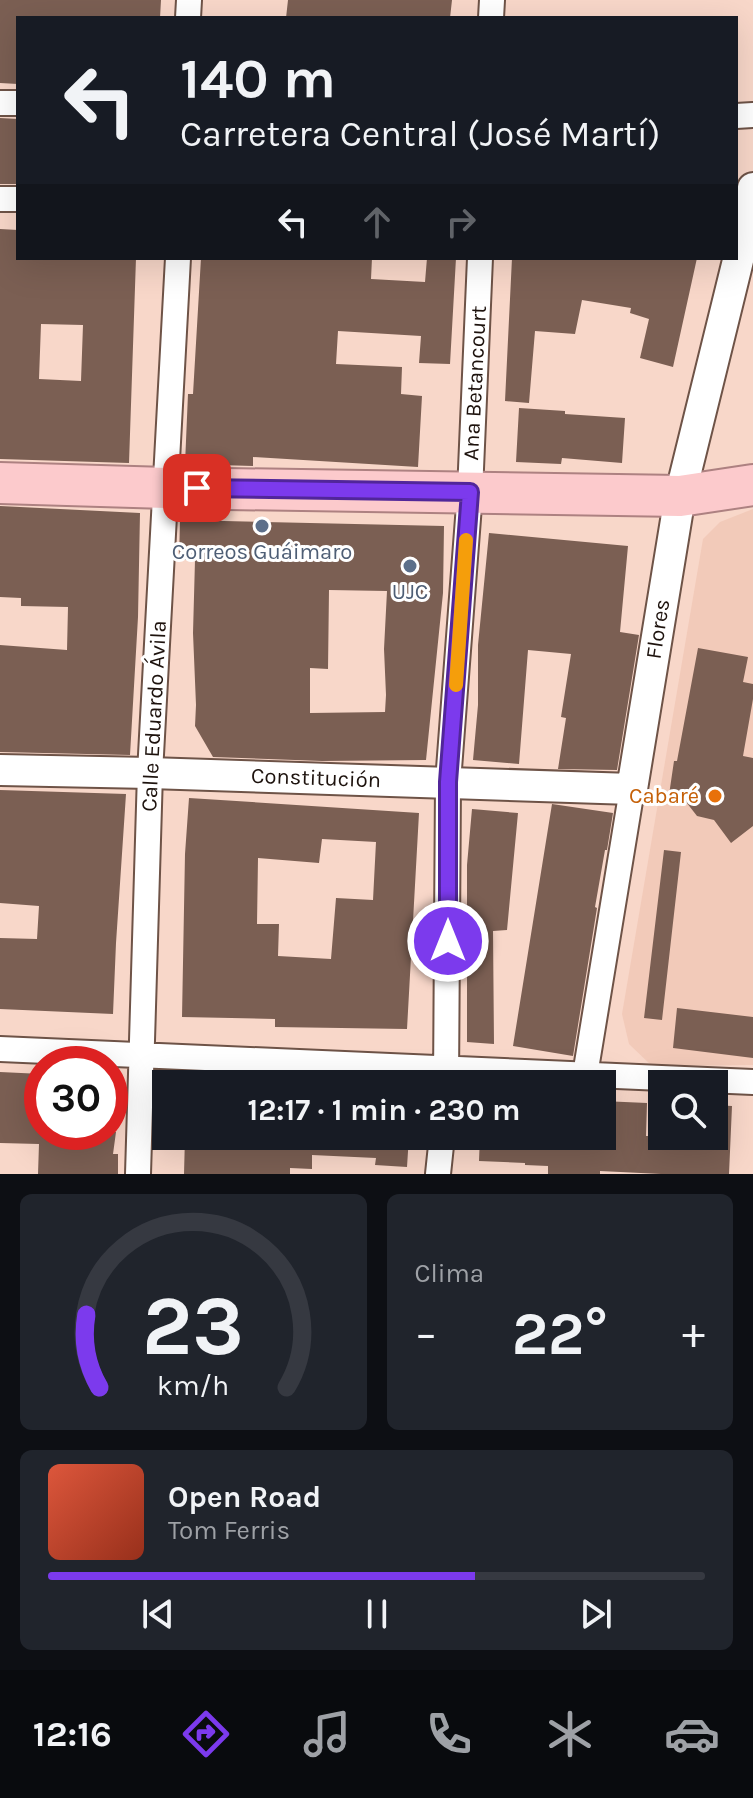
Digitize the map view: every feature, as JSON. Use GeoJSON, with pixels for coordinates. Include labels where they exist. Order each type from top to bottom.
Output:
{"type":"FeatureCollection","features":[{"type":"Feature","properties":{"kind":"highway"},"geometry":{"type":"LineString","coordinates":[[0,483],[680,496],[753,485]]}},
{"type":"Feature","properties":{"kind":"street","name":"Flores"},"geometry":{"type":"LineString","coordinates":[[586,1070],[680,496],[749,232],[753,188]]}},
{"type":"Feature","properties":{"kind":"street","name":"Calle Eduardo Ávila"},"geometry":{"type":"LineString","coordinates":[[138,1174],[150,773],[178,260]]}},
{"type":"Feature","properties":{"kind":"street","name":"Ana Betancourt"},"geometry":{"type":"LineString","coordinates":[[447,1070],[448,782],[470,492],[480,260]]}},
{"type":"Feature","properties":{"kind":"street","name":"Constitución"},"geometry":{"type":"LineString","coordinates":[[0,770],[632,789]]}},
{"type":"Feature","properties":{"kind":"street"},"geometry":{"type":"LineString","coordinates":[[0,1049],[360,1070]]}},
{"type":"Feature","properties":{"kind":"street"},"geometry":{"type":"LineString","coordinates":[[616,1076],[753,1082]]}},
{"type":"Feature","properties":{"kind":"street"},"geometry":{"type":"LineString","coordinates":[[438,1174],[441,1150]]}},
{"type":"Feature","properties":{"kind":"shaded area"},"geometry":{"type":"Polygon","coordinates":[[[753,509],[753,1065],[652,1066],[629,1044],[622,1014],[703,539],[720,522],[753,509]]]}},
{"type":"Feature","properties":{"kind":"building"},"geometry":{"type":"Polygon","coordinates":[[[0,0],[161,0],[160,16],[16,16],[16,84],[0,83],[0,0]]]}},
{"type":"Feature","properties":{"kind":"building"},"geometry":{"type":"Polygon","coordinates":[[[288,0],[452,0],[450,16],[286,16],[288,0]]]}},
{"type":"Feature","properties":{"kind":"building"},"geometry":{"type":"Polygon","coordinates":[[[0,118],[16,119],[16,184],[0,184],[0,118]]]}},
{"type":"Feature","properties":{"kind":"building"},"geometry":{"type":"Polygon","coordinates":[[[0,229],[16,230],[16,260],[136,260],[129,463],[0,459],[0,229]],[[41,324],[39,379],[81,381],[83,325],[41,324]]]}},
{"type":"Feature","properties":{"kind":"building"},"geometry":{"type":"Polygon","coordinates":[[[201,260],[372,260],[371,279],[425,282],[427,260],[456,260],[450,364],[419,363],[421,336],[338,331],[336,364],[402,367],[401,394],[422,396],[418,467],[253,457],[253,466],[185,464],[188,394],[193,394],[201,260]]]}},
{"type":"Feature","properties":{"kind":"building"},"geometry":{"type":"Polygon","coordinates":[[[512,260],[697,260],[673,367],[640,358],[649,319],[630,313],[631,308],[582,300],[575,334],[535,331],[529,403],[505,401],[512,260]]]}},
{"type":"Feature","properties":{"kind":"building"},"geometry":{"type":"Polygon","coordinates":[[[519,408],[625,418],[622,463],[562,458],[561,464],[516,462],[519,408]]]}},
{"type":"Feature","properties":{"kind":"building"},"geometry":{"type":"Polygon","coordinates":[[[0,506],[140,513],[130,755],[0,752],[0,645],[67,650],[68,607],[21,606],[21,598],[0,597],[0,506]]]}},
{"type":"Feature","properties":{"kind":"building"},"geometry":{"type":"Polygon","coordinates":[[[180,520],[444,526],[443,593],[426,760],[322,761],[213,757],[195,726],[195,560],[179,560],[180,520]],[[329,590],[328,669],[310,668],[310,713],[385,712],[387,591],[329,590]]]}},
{"type":"Feature","properties":{"kind":"building"},"geometry":{"type":"Polygon","coordinates":[[[489,533],[628,546],[620,632],[639,635],[617,770],[558,769],[566,718],[561,717],[571,654],[528,650],[519,764],[473,760],[478,705],[478,645],[489,533]]]}},
{"type":"Feature","properties":{"kind":"building"},"geometry":{"type":"Polygon","coordinates":[[[698,648],[748,657],[743,682],[753,684],[743,756],[753,758],[753,826],[731,843],[714,820],[697,816],[683,798],[669,795],[698,648]]]}},
{"type":"Feature","properties":{"kind":"building"},"geometry":{"type":"Polygon","coordinates":[[[0,790],[126,794],[113,1014],[0,1009],[0,938],[37,939],[39,906],[0,903],[0,790]]]}},
{"type":"Feature","properties":{"kind":"building"},"geometry":{"type":"Polygon","coordinates":[[[189,798],[419,813],[407,1029],[275,1027],[275,1019],[182,1017],[189,798]],[[322,839],[319,863],[258,858],[257,924],[279,924],[278,956],[331,959],[336,898],[373,900],[376,842],[322,839]]]}},
{"type":"Feature","properties":{"kind":"building"},"geometry":{"type":"Polygon","coordinates":[[[552,804],[613,813],[595,907],[573,1056],[513,1046],[552,804]]]}},
{"type":"Feature","properties":{"kind":"building"},"geometry":{"type":"Polygon","coordinates":[[[472,809],[518,813],[507,930],[493,931],[494,1044],[467,1042],[467,865],[472,809]]]}},
{"type":"Feature","properties":{"kind":"building"},"geometry":{"type":"Polygon","coordinates":[[[664,850],[681,852],[662,1020],[644,1018],[664,850]]]}},
{"type":"Feature","properties":{"kind":"building"},"geometry":{"type":"Polygon","coordinates":[[[677,1008],[753,1017],[753,1058],[673,1048],[677,1008]]]}},
{"type":"Feature","properties":{"kind":"building"},"geometry":{"type":"Polygon","coordinates":[[[0,1072],[24,1073],[24,1144],[0,1143],[0,1072]]]}},
{"type":"Feature","properties":{"kind":"building"},"geometry":{"type":"Polygon","coordinates":[[[616,1102],[647,1103],[648,1150],[728,1150],[728,1106],[732,1106],[729,1174],[600,1171],[600,1174],[548,1174],[548,1166],[479,1161],[479,1150],[616,1150],[616,1102]]]}},
{"type":"Feature","properties":{"kind":"building"},"geometry":{"type":"Polygon","coordinates":[[[39,1150],[114,1150],[113,1154],[118,1154],[118,1174],[38,1174],[39,1150]]]}},
{"type":"Feature","properties":{"kind":"building"},"geometry":{"type":"Polygon","coordinates":[[[185,1150],[408,1150],[407,1167],[375,1165],[376,1158],[312,1155],[312,1169],[290,1168],[290,1174],[184,1174],[185,1150]]]}},
{"type":"Feature","properties":{"kind":"slow traffic"},"geometry":{"type":"LineString","coordinates":[[456,685],[466,540]]}},
{"type":"Feature","properties":{"kind":"place","name":"Correos Guáimaro"},"geometry":{"type":"Point","coordinates":[262,526]}},
{"type":"Feature","properties":{"kind":"place","name":"UJC"},"geometry":{"type":"Point","coordinates":[410,566]}},
{"type":"Feature","properties":{"kind":"place","name":"Cabaré"},"geometry":{"type":"Point","coordinates":[715,796]}},
{"type":"Feature","properties":{"kind":"route"},"geometry":{"type":"LineString","coordinates":[[197,488],[470,492],[448,782],[448,941]]}}]}
